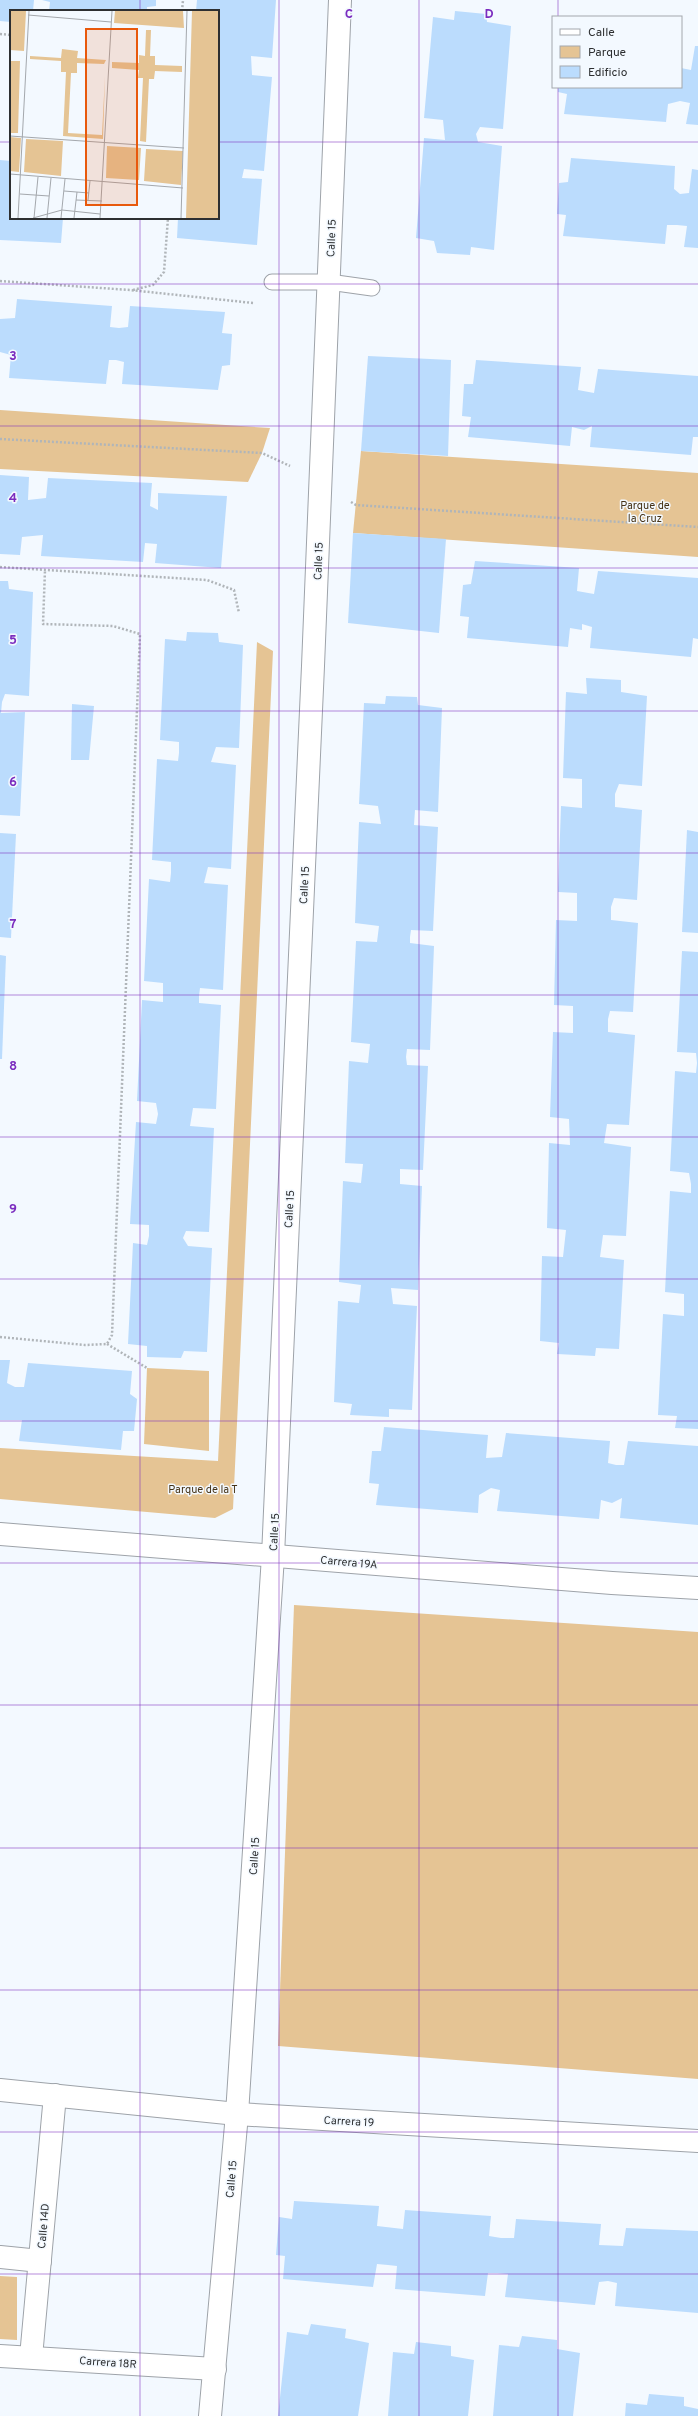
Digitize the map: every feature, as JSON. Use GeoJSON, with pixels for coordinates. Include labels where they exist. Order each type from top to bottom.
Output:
{"type":"FeatureCollection","features":[{"type":"Feature","properties":{"kind":"street","name":"Calle 15"},"geometry":{"type":"LineString","coordinates":[[210,2416],[237,2114],[273,1556],[340,0]]}},
{"type":"Feature","properties":{"kind":"street","name":"Carrera 19A"},"geometry":{"type":"LineString","coordinates":[[0,1534],[698,1588]]}},
{"type":"Feature","properties":{"kind":"street","name":"Carrera 19"},"geometry":{"type":"LineString","coordinates":[[0,2090],[237,2114],[698,2141]]}},
{"type":"Feature","properties":{"kind":"street","name":"Calle 14D"},"geometry":{"type":"LineString","coordinates":[[31,2357],[55,2095]]}},
{"type":"Feature","properties":{"kind":"street"},"geometry":{"type":"LineString","coordinates":[[0,2257],[40,2261]]}},
{"type":"Feature","properties":{"kind":"street","name":"Carrera 18R"},"geometry":{"type":"LineString","coordinates":[[0,2356],[215,2370]]}},
{"type":"Feature","properties":{"kind":"lane"},"geometry":{"type":"LineString","coordinates":[[272,282],[329,282],[372,288]]}},
{"type":"Feature","properties":{"kind":"path"},"geometry":{"type":"LineString","coordinates":[[182,10],[183,0]]}},
{"type":"Feature","properties":{"kind":"path"},"geometry":{"type":"LineString","coordinates":[[0,34],[10,35]]}},
{"type":"Feature","properties":{"kind":"path"},"geometry":{"type":"LineString","coordinates":[[130,290],[153,285],[164,272],[168,219]]}},
{"type":"Feature","properties":{"kind":"path"},"geometry":{"type":"LineString","coordinates":[[0,281],[130,290],[255,303],[272,282]]}},
{"type":"Feature","properties":{"kind":"path"},"geometry":{"type":"LineString","coordinates":[[0,567],[208,580],[234,590],[239,613]]}},
{"type":"Feature","properties":{"kind":"path"},"geometry":{"type":"LineString","coordinates":[[45,570],[43,624],[113,626],[140,634],[112,1335],[107,1344]]}},
{"type":"Feature","properties":{"kind":"path"},"geometry":{"type":"LineString","coordinates":[[0,1337],[85,1345],[107,1344],[148,1368]]}},
{"type":"Feature","properties":{"kind":"green space"},"geometry":{"type":"Polygon","coordinates":[[[0,410],[270,428],[262,453],[248,482],[0,469],[0,410]]]}},
{"type":"Feature","properties":{"kind":"green space","name":"Parque de la Cruz"},"geometry":{"type":"Polygon","coordinates":[[[361,451],[698,473],[698,557],[353,533],[361,451]]]}},
{"type":"Feature","properties":{"kind":"green space","name":"Parque de la T"},"geometry":{"type":"Polygon","coordinates":[[[257,642],[273,651],[233,1509],[215,1518],[0,1499],[0,1448],[218,1461],[257,642]]]}},
{"type":"Feature","properties":{"kind":"green space"},"geometry":{"type":"Polygon","coordinates":[[[147,1368],[209,1371],[209,1451],[144,1444],[147,1368]]]}},
{"type":"Feature","properties":{"kind":"green space"},"geometry":{"type":"Polygon","coordinates":[[[294,1605],[698,1632],[698,2079],[278,2046],[294,1605]]]}},
{"type":"Feature","properties":{"kind":"green space"},"geometry":{"type":"Polygon","coordinates":[[[0,2276],[17,2277],[17,2340],[0,2339],[0,2276]]]}},
{"type":"Feature","properties":{"kind":"building"},"geometry":{"type":"Polygon","coordinates":[[[0,0],[34,0],[33,10],[10,10],[10,22],[0,21],[0,0]]]}},
{"type":"Feature","properties":{"kind":"building"},"geometry":{"type":"Polygon","coordinates":[[[42,0],[156,0],[156,6],[147,7],[147,10],[49,10],[50,2],[42,0]]]}},
{"type":"Feature","properties":{"kind":"building"},"geometry":{"type":"Polygon","coordinates":[[[197,0],[276,0],[272,58],[251,56],[252,75],[272,77],[264,171],[244,169],[242,178],[262,179],[257,245],[177,238],[178,219],[219,219],[219,10],[196,10],[197,0]]]}},
{"type":"Feature","properties":{"kind":"building"},"geometry":{"type":"Polygon","coordinates":[[[455,11],[486,14],[487,22],[511,26],[503,129],[480,127],[476,134],[478,142],[502,146],[494,250],[471,247],[470,255],[437,253],[434,241],[416,238],[424,138],[445,140],[443,120],[424,118],[433,17],[454,20],[455,11]]]}},
{"type":"Feature","properties":{"kind":"building"},"geometry":{"type":"Polygon","coordinates":[[[695,46],[698,46],[698,125],[686,124],[690,103],[680,101],[668,104],[666,122],[564,114],[567,94],[558,92],[558,88],[682,88],[682,68],[691,70],[695,46]]]}},
{"type":"Feature","properties":{"kind":"building"},"geometry":{"type":"Polygon","coordinates":[[[571,158],[675,166],[674,189],[680,194],[689,193],[692,169],[698,170],[698,248],[684,247],[687,226],[677,225],[667,225],[665,244],[563,236],[566,215],[557,214],[559,183],[568,182],[571,158]]]}},
{"type":"Feature","properties":{"kind":"building"},"geometry":{"type":"Polygon","coordinates":[[[0,160],[10,161],[10,219],[63,219],[61,243],[0,240],[0,160]]]}},
{"type":"Feature","properties":{"kind":"building"},"geometry":{"type":"Polygon","coordinates":[[[17,299],[112,306],[110,327],[119,328],[128,327],[130,306],[225,312],[222,333],[232,334],[230,365],[222,366],[218,390],[122,384],[124,362],[116,360],[109,360],[106,384],[9,378],[11,355],[0,352],[0,319],[15,318],[17,299]]]}},
{"type":"Feature","properties":{"kind":"building"},"geometry":{"type":"Polygon","coordinates":[[[368,356],[451,360],[448,456],[361,451],[368,356]]]}},
{"type":"Feature","properties":{"kind":"building"},"geometry":{"type":"Polygon","coordinates":[[[476,360],[581,367],[578,390],[594,393],[598,369],[698,376],[698,437],[693,437],[691,455],[590,447],[592,426],[584,430],[572,427],[570,446],[468,437],[471,417],[462,416],[464,384],[473,384],[476,360]]]}},
{"type":"Feature","properties":{"kind":"building"},"geometry":{"type":"Polygon","coordinates":[[[0,475],[29,477],[28,500],[46,498],[48,478],[152,483],[150,506],[158,510],[158,493],[227,496],[221,568],[155,563],[157,544],[145,543],[143,562],[41,556],[43,535],[22,537],[20,555],[0,554],[0,475]]]}},
{"type":"Feature","properties":{"kind":"building"},"geometry":{"type":"Polygon","coordinates":[[[353,533],[446,539],[439,633],[348,623],[353,533]]]}},
{"type":"Feature","properties":{"kind":"building"},"geometry":{"type":"Polygon","coordinates":[[[475,561],[579,568],[577,591],[594,594],[598,571],[698,578],[698,639],[693,638],[691,657],[590,648],[592,627],[582,624],[582,630],[570,628],[568,647],[467,638],[469,617],[460,616],[463,585],[471,584],[475,561]]]}},
{"type":"Feature","properties":{"kind":"building"},"geometry":{"type":"Polygon","coordinates":[[[0,581],[8,581],[9,589],[33,592],[29,696],[5,694],[2,702],[1,713],[25,712],[20,816],[0,815],[0,581]]]}},
{"type":"Feature","properties":{"kind":"building"},"geometry":{"type":"Polygon","coordinates":[[[187,632],[218,633],[219,642],[243,645],[239,748],[216,747],[211,762],[236,765],[231,869],[208,867],[204,883],[228,885],[223,990],[200,988],[199,996],[199,1003],[221,1005],[216,1109],[193,1108],[190,1126],[214,1128],[209,1232],[186,1231],[183,1238],[188,1246],[212,1248],[207,1352],[184,1351],[181,1358],[147,1357],[147,1346],[128,1344],[133,1243],[147,1245],[149,1236],[149,1225],[130,1224],[136,1122],[156,1124],[158,1114],[156,1103],[137,1101],[142,1000],[163,1002],[163,983],[144,981],[149,879],[170,882],[171,862],[152,860],[157,759],[178,761],[179,753],[179,742],[160,740],[165,639],[186,641],[187,632]]]}},
{"type":"Feature","properties":{"kind":"building"},"geometry":{"type":"Polygon","coordinates":[[[586,678],[621,680],[621,692],[647,696],[642,786],[619,784],[615,794],[615,807],[642,810],[637,900],[614,898],[611,907],[611,920],[638,923],[633,1012],[610,1011],[608,1019],[608,1032],[635,1035],[629,1125],[607,1124],[604,1143],[631,1147],[626,1236],[603,1235],[600,1257],[624,1260],[619,1349],[596,1348],[595,1356],[557,1354],[559,1343],[540,1341],[542,1256],[563,1257],[566,1230],[547,1228],[549,1143],[570,1145],[569,1119],[550,1117],[553,1032],[573,1033],[573,1006],[554,1005],[556,920],[577,921],[577,893],[558,892],[561,806],[582,808],[582,779],[563,778],[566,692],[587,694],[586,678]]]}},
{"type":"Feature","properties":{"kind":"building"},"geometry":{"type":"Polygon","coordinates":[[[386,696],[417,697],[418,705],[442,708],[438,812],[415,810],[414,825],[438,827],[433,931],[411,930],[410,937],[410,943],[434,946],[430,1050],[407,1049],[406,1057],[407,1065],[428,1066],[423,1170],[400,1169],[400,1184],[422,1186],[418,1290],[391,1288],[393,1304],[417,1306],[412,1410],[389,1409],[389,1417],[350,1415],[352,1404],[334,1402],[338,1301],[359,1303],[361,1285],[339,1282],[343,1181],[361,1183],[363,1164],[345,1163],[349,1061],[368,1063],[370,1044],[351,1042],[356,941],[377,942],[379,926],[355,923],[359,822],[381,824],[378,806],[359,804],[364,703],[385,704],[386,696]]]}},
{"type":"Feature","properties":{"kind":"building"},"geometry":{"type":"Polygon","coordinates":[[[72,704],[94,706],[89,760],[71,760],[72,704]]]}},
{"type":"Feature","properties":{"kind":"building"},"geometry":{"type":"Polygon","coordinates":[[[687,830],[698,832],[698,933],[682,932],[687,830]]]}},
{"type":"Feature","properties":{"kind":"building"},"geometry":{"type":"Polygon","coordinates":[[[0,833],[16,834],[11,938],[0,937],[0,833]]]}},
{"type":"Feature","properties":{"kind":"building"},"geometry":{"type":"Polygon","coordinates":[[[682,951],[698,952],[698,1429],[675,1428],[677,1416],[658,1415],[663,1314],[684,1316],[684,1294],[665,1292],[670,1191],[691,1193],[689,1173],[670,1171],[675,1071],[696,1073],[697,1063],[696,1053],[677,1052],[682,951]]]}},
{"type":"Feature","properties":{"kind":"building"},"geometry":{"type":"Polygon","coordinates":[[[0,955],[6,956],[2,1059],[0,1059],[0,955]]]}},
{"type":"Feature","properties":{"kind":"building"},"geometry":{"type":"Polygon","coordinates":[[[0,1360],[10,1360],[7,1383],[15,1387],[24,1387],[28,1363],[132,1371],[130,1394],[137,1399],[134,1431],[123,1431],[121,1450],[19,1441],[22,1420],[0,1420],[0,1360]]]}},
{"type":"Feature","properties":{"kind":"building"},"geometry":{"type":"Polygon","coordinates":[[[384,1427],[488,1435],[486,1458],[502,1457],[506,1433],[610,1441],[608,1463],[616,1465],[624,1465],[628,1441],[698,1446],[698,1525],[620,1518],[622,1498],[612,1503],[601,1500],[599,1519],[497,1511],[500,1490],[491,1488],[479,1495],[478,1513],[376,1505],[379,1484],[369,1483],[372,1451],[381,1451],[384,1427]]]}},
{"type":"Feature","properties":{"kind":"building"},"geometry":{"type":"Polygon","coordinates":[[[294,2201],[379,2206],[377,2226],[403,2229],[405,2210],[491,2216],[489,2236],[501,2238],[514,2238],[516,2219],[601,2224],[599,2245],[623,2246],[626,2228],[698,2231],[698,2313],[615,2306],[617,2283],[608,2281],[599,2282],[595,2305],[505,2297],[508,2274],[497,2273],[488,2273],[485,2296],[395,2289],[397,2266],[377,2264],[373,2287],[283,2279],[285,2256],[276,2255],[279,2217],[292,2219],[294,2201]]]}},
{"type":"Feature","properties":{"kind":"building"},"geometry":{"type":"Polygon","coordinates":[[[311,2324],[346,2329],[345,2338],[369,2343],[358,2416],[278,2416],[287,2332],[308,2335],[311,2324]]]}},
{"type":"Feature","properties":{"kind":"building"},"geometry":{"type":"Polygon","coordinates":[[[522,2336],[557,2340],[557,2349],[580,2353],[573,2416],[493,2416],[499,2345],[519,2347],[522,2336]]]}},
{"type":"Feature","properties":{"kind":"building"},"geometry":{"type":"Polygon","coordinates":[[[416,2342],[451,2346],[451,2356],[474,2360],[468,2416],[388,2416],[393,2352],[414,2354],[416,2342]]]}},
{"type":"Feature","properties":{"kind":"building"},"geometry":{"type":"Polygon","coordinates":[[[649,2394],[684,2397],[684,2406],[698,2409],[698,2416],[625,2416],[626,2403],[647,2405],[649,2394]]]}}]}
